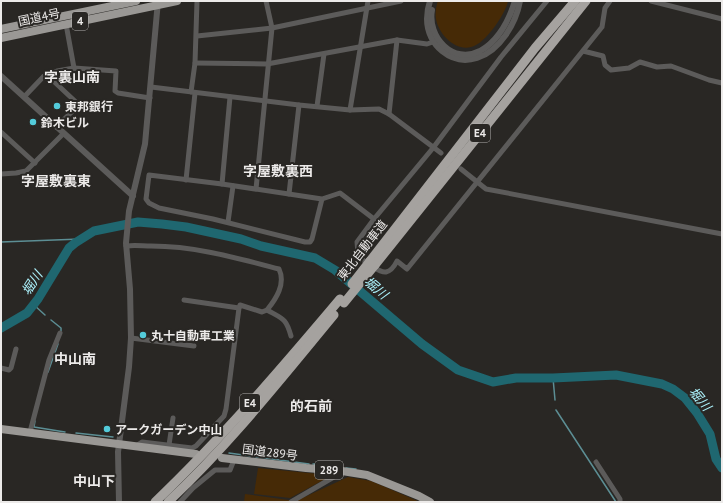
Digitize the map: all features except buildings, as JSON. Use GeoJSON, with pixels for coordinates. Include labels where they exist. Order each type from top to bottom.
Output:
{"type":"FeatureCollection","features":[{"type":"Feature","properties":{"kind":"highway","name":"国道4号"},"geometry":{"type":"LineString","coordinates":[[1,29],[136,1]]}},
{"type":"Feature","properties":{"kind":"highway","name":"国道4号"},"geometry":{"type":"LineString","coordinates":[[1,38],[159,3],[177,1]]}},
{"type":"Feature","properties":{"kind":"highway","name":"東北自動車道"},"geometry":{"type":"LineString","coordinates":[[372,263],[535,48],[575,1]]}},
{"type":"Feature","properties":{"kind":"highway","name":"東北自動車道"},"geometry":{"type":"LineString","coordinates":[[168,502],[234,434],[586,1]]}},
{"type":"Feature","properties":{"kind":"highway","name":"東北自動車道"},"geometry":{"type":"LineString","coordinates":[[155,502],[222,434],[342,301]]}},
{"type":"Feature","properties":{"kind":"highway"},"geometry":{"type":"LineString","coordinates":[[1,429],[196,454]]}},
{"type":"Feature","properties":{"kind":"highway","name":"国道289号"},"geometry":{"type":"LineString","coordinates":[[222,458],[367,475],[430,502]]}},
{"type":"Feature","properties":{"kind":"street"},"geometry":{"type":"LineString","coordinates":[[186,180],[197,36],[198,1]]}},
{"type":"Feature","properties":{"kind":"street"},"geometry":{"type":"LineString","coordinates":[[256,189],[267,64],[272,28],[266,1]]}},
{"type":"Feature","properties":{"kind":"street"},"geometry":{"type":"LineString","coordinates":[[350,110],[368,1]]}},
{"type":"Feature","properties":{"kind":"street"},"geometry":{"type":"LineString","coordinates":[[197,36],[272,28],[401,1]]}},
{"type":"Feature","properties":{"kind":"street"},"geometry":{"type":"LineString","coordinates":[[430,1],[427,19],[432,42],[444,53],[461,60],[477,58],[484,55],[497,45],[510,29],[515,19],[520,1]]}},
{"type":"Feature","properties":{"kind":"street"},"geometry":{"type":"LineString","coordinates":[[433,1],[431,16],[432,26],[438,42],[451,52],[463,54],[470,54],[478,51],[487,46],[497,36],[510,15],[515,1]]}},
{"type":"Feature","properties":{"kind":"street"},"geometry":{"type":"LineString","coordinates":[[546,1],[501,57],[433,148],[374,219],[357,242],[357,247],[362,258],[379,271],[386,272],[392,269],[397,261],[407,269],[602,27],[605,8],[610,1]]}},
{"type":"Feature","properties":{"kind":"street"},"geometry":{"type":"LineString","coordinates":[[651,1],[722,18]]}},
{"type":"Feature","properties":{"kind":"street"},"geometry":{"type":"LineString","coordinates":[[119,502],[119,444],[129,368],[131,338],[130,289],[126,245],[129,211],[145,144],[159,3]]}},
{"type":"Feature","properties":{"kind":"street"},"geometry":{"type":"LineString","coordinates":[[66,24],[74,68]]}},
{"type":"Feature","properties":{"kind":"street"},"geometry":{"type":"LineString","coordinates":[[195,63],[267,64],[397,40],[427,44],[432,42]]}},
{"type":"Feature","properties":{"kind":"street"},"geometry":{"type":"LineString","coordinates":[[389,114],[397,40]]}},
{"type":"Feature","properties":{"kind":"street"},"geometry":{"type":"LineString","coordinates":[[583,51],[602,56],[605,65],[611,70],[629,68],[640,62],[657,67],[671,66],[722,83]]}},
{"type":"Feature","properties":{"kind":"street"},"geometry":{"type":"LineString","coordinates":[[317,106],[324,54]]}},
{"type":"Feature","properties":{"kind":"street"},"geometry":{"type":"LineString","coordinates":[[24,97],[44,76],[74,68],[116,71],[115,91],[118,93],[150,98]]}},
{"type":"Feature","properties":{"kind":"street"},"geometry":{"type":"LineString","coordinates":[[47,75],[78,104],[78,106],[56,127]]}},
{"type":"Feature","properties":{"kind":"street"},"geometry":{"type":"LineString","coordinates":[[1,76],[63,134],[133,196]]}},
{"type":"Feature","properties":{"kind":"street"},"geometry":{"type":"LineString","coordinates":[[151,87],[350,110],[379,109],[389,114],[441,153]]}},
{"type":"Feature","properties":{"kind":"street"},"geometry":{"type":"LineString","coordinates":[[222,184],[230,97]]}},
{"type":"Feature","properties":{"kind":"street"},"geometry":{"type":"LineString","coordinates":[[289,194],[299,105]]}},
{"type":"Feature","properties":{"kind":"street"},"geometry":{"type":"LineString","coordinates":[[1,132],[35,163]]}},
{"type":"Feature","properties":{"kind":"street"},"geometry":{"type":"LineString","coordinates":[[1,174],[26,171],[63,134]]}},
{"type":"Feature","properties":{"kind":"street"},"geometry":{"type":"LineString","coordinates":[[461,169],[486,189],[722,234]]}},
{"type":"Feature","properties":{"kind":"street"},"geometry":{"type":"LineString","coordinates":[[322,199],[312,240],[310,242],[306,242],[228,222],[159,208],[149,203],[146,199],[149,175],[322,199],[340,193],[374,219]]}},
{"type":"Feature","properties":{"kind":"street"},"geometry":{"type":"LineString","coordinates":[[228,222],[233,186]]}},
{"type":"Feature","properties":{"kind":"street"},"geometry":{"type":"LineString","coordinates":[[126,245],[168,245],[191,248],[279,269],[282,277],[278,296],[267,310],[262,312],[240,305],[239,308],[184,300]]}},
{"type":"Feature","properties":{"kind":"street"},"geometry":{"type":"LineString","coordinates":[[136,446],[142,442],[192,448],[196,446],[224,416],[239,308]]}},
{"type":"Feature","properties":{"kind":"street"},"geometry":{"type":"LineString","coordinates":[[267,310],[283,319],[288,324],[291,336]]}},
{"type":"Feature","properties":{"kind":"street"},"geometry":{"type":"LineString","coordinates":[[30,432],[49,360],[60,333]]}},
{"type":"Feature","properties":{"kind":"street"},"geometry":{"type":"LineString","coordinates":[[131,338],[194,346]]}},
{"type":"Feature","properties":{"kind":"street"},"geometry":{"type":"LineString","coordinates":[[1,368],[9,370],[11,368],[16,349]]}},
{"type":"Feature","properties":{"kind":"street"},"geometry":{"type":"LineString","coordinates":[[169,445],[172,418]]}},
{"type":"Feature","properties":{"kind":"street"},"geometry":{"type":"LineString","coordinates":[[180,502],[215,470],[230,470],[234,460]]}},
{"type":"Feature","properties":{"kind":"street"},"geometry":{"type":"LineString","coordinates":[[596,462],[620,499],[620,502]]}},
{"type":"Feature","properties":{"kind":"street"},"geometry":{"type":"LineString","coordinates":[[292,502],[342,471]]}},
{"type":"Feature","properties":{"kind":"shaded area"},"geometry":{"type":"Polygon","coordinates":[[[438,1],[508,1],[500,19],[485,38],[476,45],[463,48],[451,42],[441,32],[436,17],[438,1]]]}},
{"type":"Feature","properties":{"kind":"shaded area"},"geometry":{"type":"Polygon","coordinates":[[[258,468],[329,475],[329,477],[290,498],[254,494],[258,468]]]}},
{"type":"Feature","properties":{"kind":"shaded area"},"geometry":{"type":"Polygon","coordinates":[[[348,477],[371,481],[420,502],[244,502],[245,494],[296,501],[348,477]]]}},
{"type":"Feature","properties":{"kind":"waterway","name":"堀川"},"geometry":{"type":"LineString","coordinates":[[1,328],[27,313],[38,299],[69,248],[94,231],[138,222],[186,227],[315,258],[335,270],[422,344],[458,370],[493,382],[516,378],[616,375],[662,384],[673,389],[685,398],[697,413],[710,434],[716,459],[722,468]]}},
{"type":"Feature","properties":{"kind":"waterway"},"geometry":{"type":"LineString","coordinates":[[1,242],[81,239]]}},
{"type":"Feature","properties":{"kind":"waterway"},"geometry":{"type":"LineString","coordinates":[[34,305],[45,315]]}},
{"type":"Feature","properties":{"kind":"waterway"},"geometry":{"type":"LineString","coordinates":[[51,320],[61,328],[61,331]]}},
{"type":"Feature","properties":{"kind":"waterway"},"geometry":{"type":"LineString","coordinates":[[48,372],[58,344]]}},
{"type":"Feature","properties":{"kind":"waterway"},"geometry":{"type":"LineString","coordinates":[[553,378],[555,400]]}},
{"type":"Feature","properties":{"kind":"waterway"},"geometry":{"type":"LineString","coordinates":[[556,410],[616,502]]}},
{"type":"Feature","properties":{"kind":"waterway"},"geometry":{"type":"LineString","coordinates":[[35,421],[34,427],[65,432]]}},
{"type":"Feature","properties":{"kind":"waterway"},"geometry":{"type":"LineString","coordinates":[[76,433],[113,437]]}},
{"type":"Feature","properties":{"kind":"waterway"},"geometry":{"type":"LineString","coordinates":[[229,453],[309,464]]}},
{"type":"Feature","properties":{"kind":"waterway"},"geometry":{"type":"LineString","coordinates":[[313,464],[335,466]]}},
{"type":"Feature","properties":{"kind":"waterway"},"geometry":{"type":"LineString","coordinates":[[346,468],[356,469]]}},
{"type":"Feature","properties":{"kind":"place","name":"東邦銀行"},"geometry":{"type":"Point","coordinates":[57,106]}},
{"type":"Feature","properties":{"kind":"place","name":"鈴木ビル"},"geometry":{"type":"Point","coordinates":[33,122]}},
{"type":"Feature","properties":{"kind":"place","name":"丸十自動車工業"},"geometry":{"type":"Point","coordinates":[143,335]}},
{"type":"Feature","properties":{"kind":"place","name":"アークガーデン中山"},"geometry":{"type":"Point","coordinates":[107,429]}},
{"type":"Feature","properties":{"kind":"district","name":"字裏山南"},"geometry":{"type":"Point","coordinates":[72,77]}},
{"type":"Feature","properties":{"kind":"district","name":"字屋敷裏西"},"geometry":{"type":"Point","coordinates":[278,171]}},
{"type":"Feature","properties":{"kind":"district","name":"字屋敷裏東"},"geometry":{"type":"Point","coordinates":[56,181]}},
{"type":"Feature","properties":{"kind":"district","name":"中山南"},"geometry":{"type":"Point","coordinates":[75,359]}},
{"type":"Feature","properties":{"kind":"district","name":"的石前"},"geometry":{"type":"Point","coordinates":[311,406]}},
{"type":"Feature","properties":{"kind":"district","name":"中山下"},"geometry":{"type":"Point","coordinates":[94,481]}}]}
